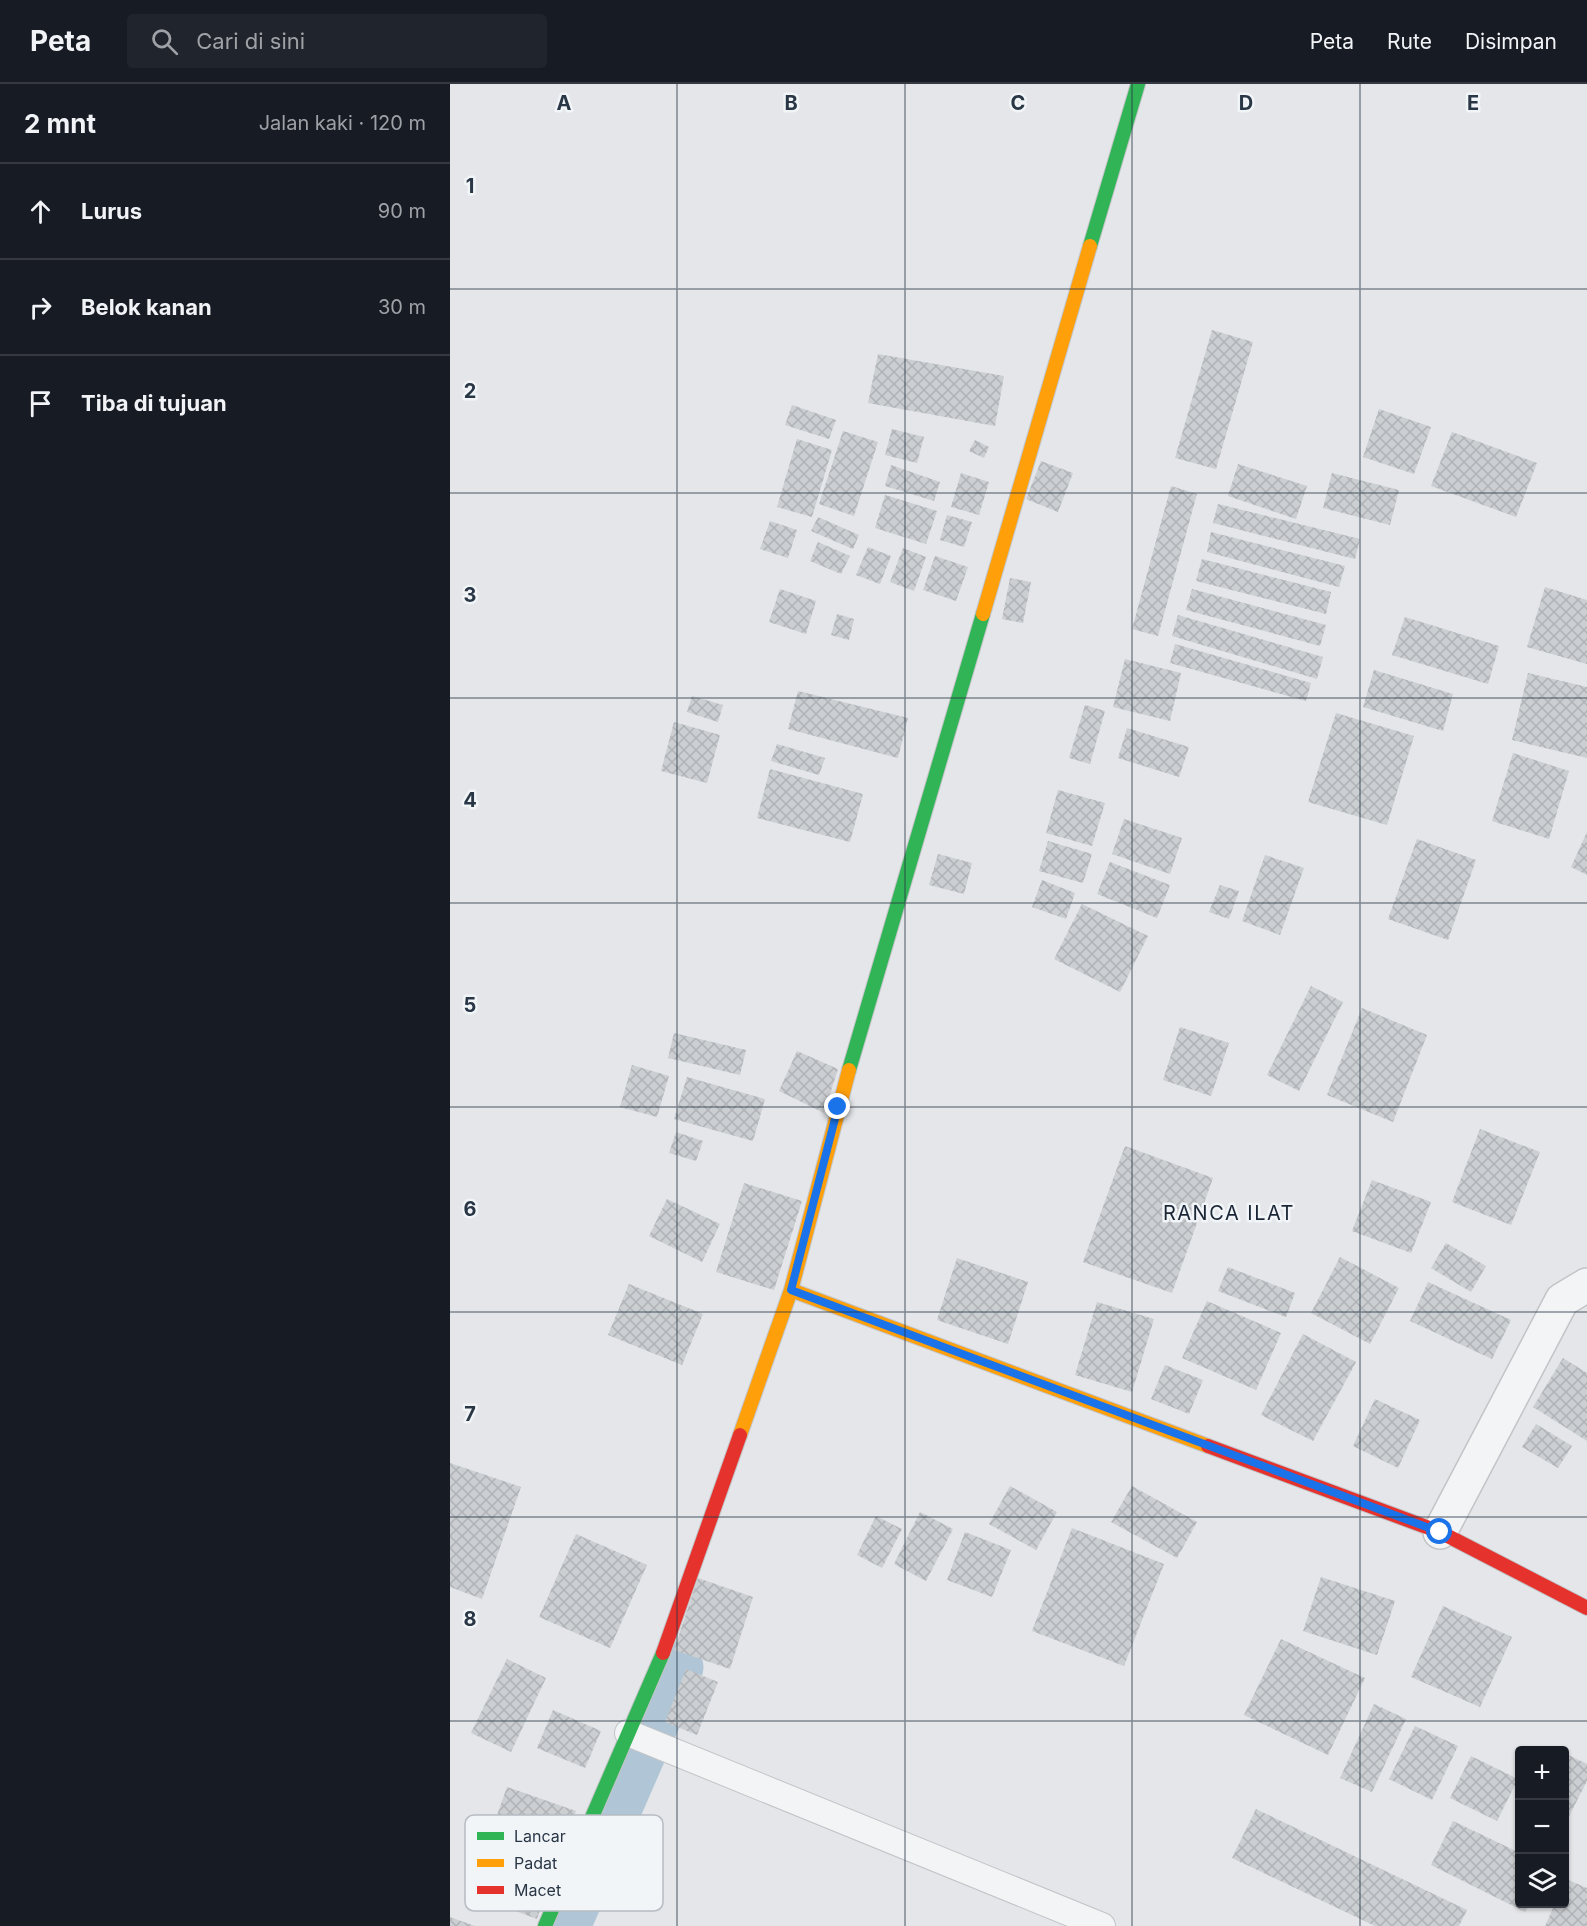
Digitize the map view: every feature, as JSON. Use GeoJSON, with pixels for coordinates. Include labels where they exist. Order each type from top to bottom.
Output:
{"type":"FeatureCollection","features":[{"type":"Feature","properties":{"kind":"main road"},"geometry":{"type":"LineString","coordinates":[[593,1815],[668,1641],[791,1290],[842,1095],[1138,84]]}},
{"type":"Feature","properties":{"kind":"main road"},"geometry":{"type":"LineString","coordinates":[[791,1290],[1440,1532],[1587,1608]]}},
{"type":"Feature","properties":{"kind":"main road"},"geometry":{"type":"LineString","coordinates":[[545,1926],[551,1911]]}},
{"type":"Feature","properties":{"kind":"street"},"geometry":{"type":"LineString","coordinates":[[1440,1532],[1562,1300],[1587,1284]]}},
{"type":"Feature","properties":{"kind":"lane"},"geometry":{"type":"LineString","coordinates":[[628,1733],[1102,1926]]}},
{"type":"Feature","properties":{"kind":"building"},"geometry":{"type":"Polygon","coordinates":[[[1212,330],[1253,342],[1216,469],[1175,458],[1212,330]]]}},
{"type":"Feature","properties":{"kind":"building"},"geometry":{"type":"Polygon","coordinates":[[[878,354],[1004,376],[995,426],[868,403],[878,354]]]}},
{"type":"Feature","properties":{"kind":"building"},"geometry":{"type":"Polygon","coordinates":[[[792,405],[836,420],[829,439],[785,425],[792,405]]]}},
{"type":"Feature","properties":{"kind":"building"},"geometry":{"type":"Polygon","coordinates":[[[1379,409],[1431,427],[1414,474],[1363,457],[1379,409]]]}},
{"type":"Feature","properties":{"kind":"building"},"geometry":{"type":"Polygon","coordinates":[[[892,429],[924,437],[917,463],[885,455],[892,429]]]}},
{"type":"Feature","properties":{"kind":"building"},"geometry":{"type":"Polygon","coordinates":[[[843,431],[878,442],[854,516],[819,504],[843,431]]]}},
{"type":"Feature","properties":{"kind":"building"},"geometry":{"type":"Polygon","coordinates":[[[1452,432],[1537,463],[1516,517],[1431,486],[1452,432]]]}},
{"type":"Feature","properties":{"kind":"building"},"geometry":{"type":"Polygon","coordinates":[[[797,439],[832,450],[812,517],[777,507],[797,439]]]}},
{"type":"Feature","properties":{"kind":"building"},"geometry":{"type":"Polygon","coordinates":[[[975,440],[989,447],[984,458],[969,451],[975,440]]]}},
{"type":"Feature","properties":{"kind":"building"},"geometry":{"type":"Polygon","coordinates":[[[1041,461],[1073,473],[1058,512],[1026,499],[1041,461]]]}},
{"type":"Feature","properties":{"kind":"building"},"geometry":{"type":"Polygon","coordinates":[[[1238,464],[1307,486],[1296,519],[1228,496],[1238,464]]]}},
{"type":"Feature","properties":{"kind":"building"},"geometry":{"type":"Polygon","coordinates":[[[891,465],[940,482],[934,501],[885,486],[891,465]]]}},
{"type":"Feature","properties":{"kind":"building"},"geometry":{"type":"Polygon","coordinates":[[[961,473],[989,482],[979,515],[951,507],[961,473]]]}},
{"type":"Feature","properties":{"kind":"building"},"geometry":{"type":"Polygon","coordinates":[[[1332,473],[1399,490],[1390,525],[1323,508],[1332,473]]]}},
{"type":"Feature","properties":{"kind":"building"},"geometry":{"type":"Polygon","coordinates":[[[1171,486],[1197,494],[1158,636],[1132,629],[1171,486]]]}},
{"type":"Feature","properties":{"kind":"building"},"geometry":{"type":"Polygon","coordinates":[[[885,495],[937,511],[926,544],[875,528],[885,495]]]}},
{"type":"Feature","properties":{"kind":"building"},"geometry":{"type":"Polygon","coordinates":[[[1218,504],[1360,539],[1355,559],[1213,523],[1218,504]]]}},
{"type":"Feature","properties":{"kind":"building"},"geometry":{"type":"Polygon","coordinates":[[[947,515],[972,522],[964,547],[940,540],[947,515]]]}},
{"type":"Feature","properties":{"kind":"building"},"geometry":{"type":"Polygon","coordinates":[[[818,517],[859,535],[853,549],[811,531],[818,517]]]}},
{"type":"Feature","properties":{"kind":"building"},"geometry":{"type":"Polygon","coordinates":[[[770,521],[797,530],[788,558],[760,549],[770,521]]]}},
{"type":"Feature","properties":{"kind":"building"},"geometry":{"type":"Polygon","coordinates":[[[1211,532],[1345,566],[1339,587],[1207,552],[1211,532]]]}},
{"type":"Feature","properties":{"kind":"building"},"geometry":{"type":"Polygon","coordinates":[[[818,542],[850,556],[841,574],[810,561],[818,542]]]}},
{"type":"Feature","properties":{"kind":"building"},"geometry":{"type":"Polygon","coordinates":[[[868,547],[891,556],[880,584],[856,575],[868,547]]]}},
{"type":"Feature","properties":{"kind":"building"},"geometry":{"type":"Polygon","coordinates":[[[903,548],[926,557],[914,591],[890,582],[903,548]]]}},
{"type":"Feature","properties":{"kind":"building"},"geometry":{"type":"Polygon","coordinates":[[[935,556],[968,567],[956,601],[923,590],[935,556]]]}},
{"type":"Feature","properties":{"kind":"building"},"geometry":{"type":"Polygon","coordinates":[[[1202,559],[1331,592],[1326,614],[1196,581],[1202,559]]]}},
{"type":"Feature","properties":{"kind":"building"},"geometry":{"type":"Polygon","coordinates":[[[1010,578],[1031,582],[1023,623],[1002,619],[1010,578]]]}},
{"type":"Feature","properties":{"kind":"building"},"geometry":{"type":"Polygon","coordinates":[[[1545,587],[1587,600],[1587,664],[1527,647],[1545,587]]]}},
{"type":"Feature","properties":{"kind":"building"},"geometry":{"type":"Polygon","coordinates":[[[780,589],[816,601],[806,634],[769,622],[780,589]]]}},
{"type":"Feature","properties":{"kind":"building"},"geometry":{"type":"Polygon","coordinates":[[[1192,589],[1326,625],[1320,646],[1186,610],[1192,589]]]}},
{"type":"Feature","properties":{"kind":"building"},"geometry":{"type":"Polygon","coordinates":[[[837,614],[854,619],[849,640],[831,635],[837,614]]]}},
{"type":"Feature","properties":{"kind":"building"},"geometry":{"type":"Polygon","coordinates":[[[1178,615],[1323,657],[1317,679],[1172,636],[1178,615]]]}},
{"type":"Feature","properties":{"kind":"building"},"geometry":{"type":"Polygon","coordinates":[[[1405,617],[1499,646],[1488,684],[1392,655],[1405,617]]]}},
{"type":"Feature","properties":{"kind":"building"},"geometry":{"type":"Polygon","coordinates":[[[1175,644],[1311,683],[1306,701],[1170,663],[1175,644]]]}},
{"type":"Feature","properties":{"kind":"building"},"geometry":{"type":"Polygon","coordinates":[[[1125,659],[1181,673],[1170,721],[1113,707],[1125,659]]]}},
{"type":"Feature","properties":{"kind":"building"},"geometry":{"type":"Polygon","coordinates":[[[1374,670],[1453,694],[1443,731],[1363,707],[1374,670]]]}},
{"type":"Feature","properties":{"kind":"building"},"geometry":{"type":"Polygon","coordinates":[[[1528,673],[1587,687],[1587,758],[1512,740],[1528,673]]]}},
{"type":"Feature","properties":{"kind":"building"},"geometry":{"type":"Polygon","coordinates":[[[798,691],[908,718],[898,758],[788,729],[798,691]]]}},
{"type":"Feature","properties":{"kind":"building"},"geometry":{"type":"Polygon","coordinates":[[[692,696],[723,705],[718,722],[687,712],[692,696]]]}},
{"type":"Feature","properties":{"kind":"building"},"geometry":{"type":"Polygon","coordinates":[[[1085,705],[1105,711],[1090,764],[1069,758],[1085,705]]]}},
{"type":"Feature","properties":{"kind":"building"},"geometry":{"type":"Polygon","coordinates":[[[1336,713],[1414,736],[1387,825],[1308,802],[1336,713]]]}},
{"type":"Feature","properties":{"kind":"building"},"geometry":{"type":"Polygon","coordinates":[[[674,722],[720,735],[707,783],[661,771],[674,722]]]}},
{"type":"Feature","properties":{"kind":"building"},"geometry":{"type":"Polygon","coordinates":[[[1127,728],[1189,747],[1179,777],[1118,758],[1127,728]]]}},
{"type":"Feature","properties":{"kind":"building"},"geometry":{"type":"Polygon","coordinates":[[[777,744],[825,758],[819,775],[771,761],[777,744]]]}},
{"type":"Feature","properties":{"kind":"building"},"geometry":{"type":"Polygon","coordinates":[[[1513,753],[1569,771],[1549,839],[1492,821],[1513,753]]]}},
{"type":"Feature","properties":{"kind":"building"},"geometry":{"type":"Polygon","coordinates":[[[770,769],[863,794],[850,842],[757,818],[770,769]]]}},
{"type":"Feature","properties":{"kind":"building"},"geometry":{"type":"Polygon","coordinates":[[[1058,790],[1105,803],[1092,846],[1046,833],[1058,790]]]}},
{"type":"Feature","properties":{"kind":"building"},"geometry":{"type":"Polygon","coordinates":[[[1124,819],[1182,838],[1170,874],[1112,854],[1124,819]]]}},
{"type":"Feature","properties":{"kind":"building"},"geometry":{"type":"Polygon","coordinates":[[[1587,832],[1587,875],[1571,867],[1587,832]]]}},
{"type":"Feature","properties":{"kind":"building"},"geometry":{"type":"Polygon","coordinates":[[[1417,839],[1476,860],[1448,940],[1388,919],[1417,839]]]}},
{"type":"Feature","properties":{"kind":"building"},"geometry":{"type":"Polygon","coordinates":[[[1048,841],[1092,854],[1083,883],[1039,871],[1048,841]]]}},
{"type":"Feature","properties":{"kind":"building"},"geometry":{"type":"Polygon","coordinates":[[[938,854],[972,863],[964,894],[929,885],[938,854]]]}},
{"type":"Feature","properties":{"kind":"building"},"geometry":{"type":"Polygon","coordinates":[[[1265,855],[1304,868],[1280,935],[1242,921],[1265,855]]]}},
{"type":"Feature","properties":{"kind":"building"},"geometry":{"type":"Polygon","coordinates":[[[1110,862],[1170,885],[1157,918],[1097,894],[1110,862]]]}},
{"type":"Feature","properties":{"kind":"building"},"geometry":{"type":"Polygon","coordinates":[[[1042,880],[1075,893],[1066,919],[1032,907],[1042,880]]]}},
{"type":"Feature","properties":{"kind":"building"},"geometry":{"type":"Polygon","coordinates":[[[1220,885],[1239,891],[1229,919],[1209,912],[1220,885]]]}},
{"type":"Feature","properties":{"kind":"building"},"geometry":{"type":"Polygon","coordinates":[[[1082,904],[1148,936],[1120,992],[1054,959],[1082,904]]]}},
{"type":"Feature","properties":{"kind":"building"},"geometry":{"type":"Polygon","coordinates":[[[1311,986],[1343,1002],[1299,1091],[1267,1075],[1311,986]]]}},
{"type":"Feature","properties":{"kind":"building"},"geometry":{"type":"Polygon","coordinates":[[[1362,1008],[1427,1035],[1393,1122],[1327,1095],[1362,1008]]]}},
{"type":"Feature","properties":{"kind":"building"},"geometry":{"type":"Polygon","coordinates":[[[1180,1027],[1229,1043],[1211,1096],[1163,1080],[1180,1027]]]}},
{"type":"Feature","properties":{"kind":"building"},"geometry":{"type":"Polygon","coordinates":[[[674,1033],[746,1050],[740,1075],[668,1058],[674,1033]]]}},
{"type":"Feature","properties":{"kind":"building"},"geometry":{"type":"Polygon","coordinates":[[[797,1051],[838,1069],[824,1113],[779,1091],[797,1051]]]}},
{"type":"Feature","properties":{"kind":"building"},"geometry":{"type":"Polygon","coordinates":[[[632,1065],[669,1076],[657,1117],[620,1107],[632,1065]]]}},
{"type":"Feature","properties":{"kind":"building"},"geometry":{"type":"Polygon","coordinates":[[[687,1077],[765,1099],[753,1141],[674,1119],[687,1077]]]}},
{"type":"Feature","properties":{"kind":"building"},"geometry":{"type":"Polygon","coordinates":[[[1480,1129],[1540,1152],[1511,1225],[1452,1202],[1480,1129]]]}},
{"type":"Feature","properties":{"kind":"building"},"geometry":{"type":"Polygon","coordinates":[[[676,1132],[703,1141],[696,1161],[669,1153],[676,1132]]]}},
{"type":"Feature","properties":{"kind":"building"},"geometry":{"type":"Polygon","coordinates":[[[1125,1146],[1213,1178],[1172,1293],[1083,1262],[1125,1146]]]}},
{"type":"Feature","properties":{"kind":"building"},"geometry":{"type":"Polygon","coordinates":[[[1372,1180],[1431,1202],[1411,1253],[1352,1231],[1372,1180]]]}},
{"type":"Feature","properties":{"kind":"building"},"geometry":{"type":"Polygon","coordinates":[[[744,1183],[802,1201],[774,1290],[716,1272],[744,1183]]]}},
{"type":"Feature","properties":{"kind":"building"},"geometry":{"type":"Polygon","coordinates":[[[667,1199],[720,1224],[702,1262],[649,1236],[667,1199]]]}},
{"type":"Feature","properties":{"kind":"building"},"geometry":{"type":"Polygon","coordinates":[[[1446,1243],[1486,1266],[1471,1292],[1431,1268],[1446,1243]]]}},
{"type":"Feature","properties":{"kind":"building"},"geometry":{"type":"Polygon","coordinates":[[[1340,1257],[1399,1288],[1370,1344],[1311,1313],[1340,1257]]]}},
{"type":"Feature","properties":{"kind":"building"},"geometry":{"type":"Polygon","coordinates":[[[957,1258],[1028,1282],[1008,1344],[937,1320],[957,1258]]]}},
{"type":"Feature","properties":{"kind":"building"},"geometry":{"type":"Polygon","coordinates":[[[1228,1267],[1295,1293],[1286,1317],[1218,1291],[1228,1267]]]}},
{"type":"Feature","properties":{"kind":"building"},"geometry":{"type":"Polygon","coordinates":[[[1428,1282],[1511,1320],[1492,1359],[1410,1321],[1428,1282]]]}},
{"type":"Feature","properties":{"kind":"building"},"geometry":{"type":"Polygon","coordinates":[[[629,1284],[703,1314],[682,1365],[608,1335],[629,1284]]]}},
{"type":"Feature","properties":{"kind":"building"},"geometry":{"type":"Polygon","coordinates":[[[1207,1301],[1281,1333],[1256,1390],[1182,1358],[1207,1301]]]}},
{"type":"Feature","properties":{"kind":"building"},"geometry":{"type":"Polygon","coordinates":[[[1097,1302],[1154,1319],[1132,1392],[1075,1375],[1097,1302]]]}},
{"type":"Feature","properties":{"kind":"building"},"geometry":{"type":"Polygon","coordinates":[[[1303,1334],[1356,1362],[1313,1441],[1261,1415],[1303,1334]]]}},
{"type":"Feature","properties":{"kind":"building"},"geometry":{"type":"Polygon","coordinates":[[[1563,1358],[1587,1373],[1587,1441],[1533,1407],[1563,1358]]]}},
{"type":"Feature","properties":{"kind":"building"},"geometry":{"type":"Polygon","coordinates":[[[1165,1365],[1203,1380],[1189,1414],[1151,1399],[1165,1365]]]}},
{"type":"Feature","properties":{"kind":"building"},"geometry":{"type":"Polygon","coordinates":[[[1375,1399],[1420,1420],[1398,1468],[1353,1446],[1375,1399]]]}},
{"type":"Feature","properties":{"kind":"building"},"geometry":{"type":"Polygon","coordinates":[[[1536,1424],[1572,1446],[1558,1468],[1522,1447],[1536,1424]]]}},
{"type":"Feature","properties":{"kind":"building"},"geometry":{"type":"Polygon","coordinates":[[[450,1463],[521,1487],[482,1599],[450,1587],[450,1463]]]}},
{"type":"Feature","properties":{"kind":"building"},"geometry":{"type":"Polygon","coordinates":[[[1010,1486],[1057,1512],[1036,1550],[989,1524],[1010,1486]]]}},
{"type":"Feature","properties":{"kind":"building"},"geometry":{"type":"Polygon","coordinates":[[[1132,1486],[1197,1522],[1177,1558],[1111,1522],[1132,1486]]]}},
{"type":"Feature","properties":{"kind":"building"},"geometry":{"type":"Polygon","coordinates":[[[920,1512],[953,1529],[926,1581],[894,1564],[920,1512]]]}},
{"type":"Feature","properties":{"kind":"building"},"geometry":{"type":"Polygon","coordinates":[[[876,1516],[902,1529],[882,1568],[857,1555],[876,1516]]]}},
{"type":"Feature","properties":{"kind":"building"},"geometry":{"type":"Polygon","coordinates":[[[1072,1528],[1164,1564],[1124,1666],[1032,1631],[1072,1528]]]}},
{"type":"Feature","properties":{"kind":"building"},"geometry":{"type":"Polygon","coordinates":[[[965,1532],[1011,1550],[992,1597],[947,1580],[965,1532]]]}},
{"type":"Feature","properties":{"kind":"building"},"geometry":{"type":"Polygon","coordinates":[[[576,1534],[647,1565],[610,1648],[539,1617],[576,1534]]]}},
{"type":"Feature","properties":{"kind":"building"},"geometry":{"type":"Polygon","coordinates":[[[1321,1577],[1395,1601],[1377,1655],[1303,1631],[1321,1577]]]}},
{"type":"Feature","properties":{"kind":"building"},"geometry":{"type":"Polygon","coordinates":[[[698,1578],[753,1597],[730,1669],[674,1650],[698,1578]]]}},
{"type":"Feature","properties":{"kind":"building"},"geometry":{"type":"Polygon","coordinates":[[[1443,1606],[1512,1637],[1480,1707],[1411,1677],[1443,1606]]]}},
{"type":"Feature","properties":{"kind":"building"},"geometry":{"type":"Polygon","coordinates":[[[1281,1639],[1365,1678],[1328,1755],[1244,1715],[1281,1639]]]}},
{"type":"Feature","properties":{"kind":"building"},"geometry":{"type":"Polygon","coordinates":[[[507,1659],[546,1678],[511,1752],[471,1733],[507,1659]]]}},
{"type":"Feature","properties":{"kind":"building"},"geometry":{"type":"Polygon","coordinates":[[[686,1669],[718,1682],[697,1735],[665,1722],[686,1669]]]}},
{"type":"Feature","properties":{"kind":"building"},"geometry":{"type":"Polygon","coordinates":[[[1374,1704],[1406,1719],[1372,1792],[1340,1778],[1374,1704]]]}},
{"type":"Feature","properties":{"kind":"building"},"geometry":{"type":"Polygon","coordinates":[[[553,1710],[601,1731],[585,1768],[537,1748],[553,1710]]]}},
{"type":"Feature","properties":{"kind":"building"},"geometry":{"type":"Polygon","coordinates":[[[1415,1726],[1458,1746],[1432,1800],[1389,1779],[1415,1726]]]}},
{"type":"Feature","properties":{"kind":"building"},"geometry":{"type":"Polygon","coordinates":[[[1569,1755],[1587,1764],[1587,1781],[1569,1816],[1569,1755]]]}},
{"type":"Feature","properties":{"kind":"building"},"geometry":{"type":"Polygon","coordinates":[[[1471,1756],[1515,1778],[1515,1785],[1497,1821],[1450,1798],[1471,1756]]]}},
{"type":"Feature","properties":{"kind":"building"},"geometry":{"type":"Polygon","coordinates":[[[507,1787],[576,1811],[575,1815],[497,1815],[507,1787]]]}},
{"type":"Feature","properties":{"kind":"building"},"geometry":{"type":"Polygon","coordinates":[[[1256,1809],[1467,1910],[1459,1926],[1375,1926],[1232,1858],[1256,1809]]]}},
{"type":"Feature","properties":{"kind":"building"},"geometry":{"type":"Polygon","coordinates":[[[1453,1821],[1515,1851],[1515,1907],[1431,1865],[1453,1821]]]}},
{"type":"Feature","properties":{"kind":"building"},"geometry":{"type":"Polygon","coordinates":[[[1569,1880],[1587,1888],[1587,1926],[1545,1926],[1553,1908],[1569,1908],[1569,1880]]]}},
{"type":"Feature","properties":{"kind":"building"},"geometry":{"type":"Polygon","coordinates":[[[515,1911],[540,1911],[537,1919],[515,1911]]]}},
{"type":"Feature","properties":{"kind":"building"},"geometry":{"type":"Polygon","coordinates":[[[450,1917],[475,1926],[450,1926],[450,1917]]]}},
{"type":"Feature","properties":{"kind":"waterway"},"geometry":{"type":"LineString","coordinates":[[613,1815],[678,1667]]}},
{"type":"Feature","properties":{"kind":"waterway"},"geometry":{"type":"LineString","coordinates":[[565,1926],[572,1911]]}},
{"type":"Feature","properties":{"kind":"traffic: fast"},"geometry":{"type":"LineString","coordinates":[[1090,246],[1138,84]]}},
{"type":"Feature","properties":{"kind":"traffic: fast"},"geometry":{"type":"LineString","coordinates":[[849,1070],[983,614]]}},
{"type":"Feature","properties":{"kind":"traffic: fast"},"geometry":{"type":"LineString","coordinates":[[593,1815],[663,1653]]}},
{"type":"Feature","properties":{"kind":"traffic: fast"},"geometry":{"type":"LineString","coordinates":[[545,1926],[551,1911]]}},
{"type":"Feature","properties":{"kind":"traffic: slow"},"geometry":{"type":"LineString","coordinates":[[983,614],[1090,246]]}},
{"type":"Feature","properties":{"kind":"traffic: slow"},"geometry":{"type":"LineString","coordinates":[[740,1435],[791,1290],[849,1070]]}},
{"type":"Feature","properties":{"kind":"traffic: slow"},"geometry":{"type":"LineString","coordinates":[[791,1290],[1208,1446]]}},
{"type":"Feature","properties":{"kind":"traffic: jam"},"geometry":{"type":"LineString","coordinates":[[663,1653],[740,1435]]}},
{"type":"Feature","properties":{"kind":"traffic: jam"},"geometry":{"type":"LineString","coordinates":[[1208,1446],[1440,1532],[1587,1608]]}},
{"type":"Feature","properties":{"kind":"district","name":"RANCA ILAT"},"geometry":{"type":"Point","coordinates":[1229,1213]}},
{"type":"Feature","properties":{"kind":"route"},"geometry":{"type":"LineString","coordinates":[[838,1107],[791,1290],[1440,1532]]}}]}
